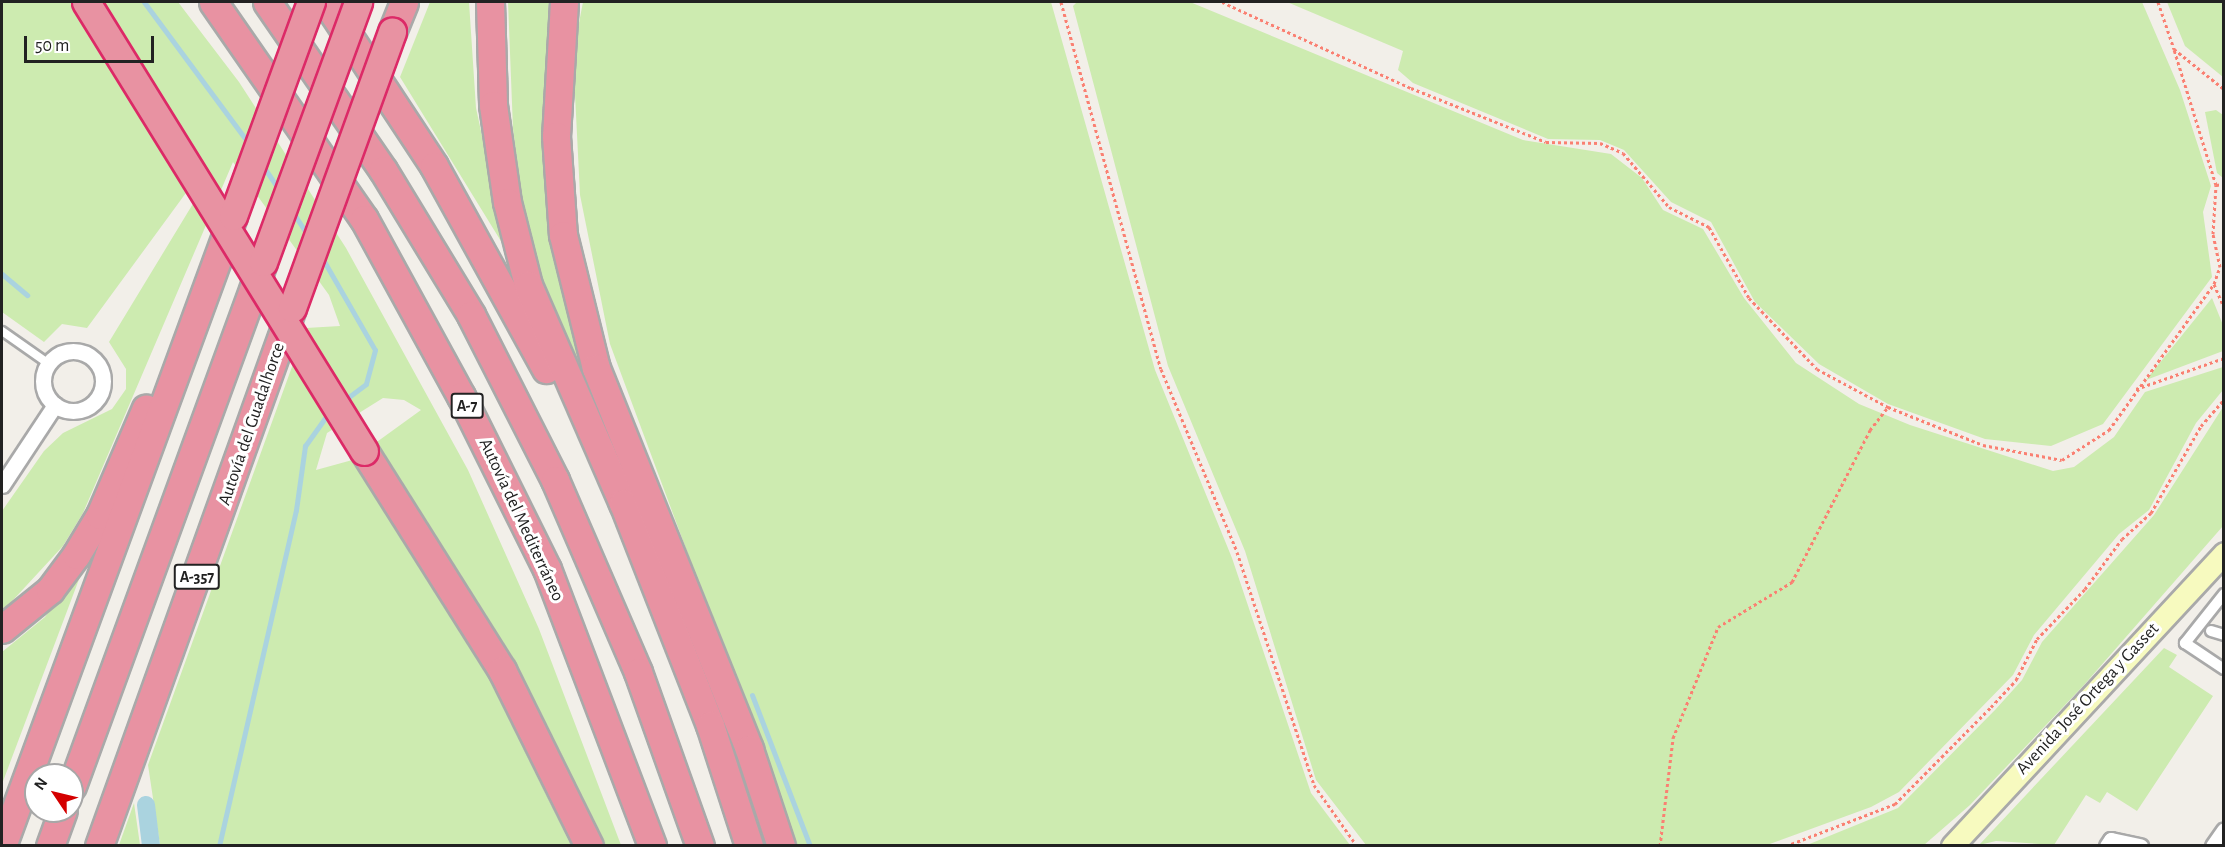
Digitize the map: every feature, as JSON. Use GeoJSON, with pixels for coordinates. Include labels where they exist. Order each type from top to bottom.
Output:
{"type":"FeatureCollection","features":[{"type":"Feature","properties":{"kind":"highway"},"geometry":{"type":"LineString","coordinates":[[86,2],[502,670],[589,846]]}},
{"type":"Feature","properties":{"kind":"highway","name":"Autovía del Mediterráneo"},"geometry":{"type":"LineString","coordinates":[[213,2],[363,219],[461,396],[547,569],[652,846]]}},
{"type":"Feature","properties":{"kind":"highway","name":"A-7"},"geometry":{"type":"LineString","coordinates":[[267,2],[382,170],[453,286],[550,470],[638,672],[700,846]]}},
{"type":"Feature","properties":{"kind":"highway"},"geometry":{"type":"LineString","coordinates":[[2,846],[311,2]]}},
{"type":"Feature","properties":{"kind":"highway"},"geometry":{"type":"LineString","coordinates":[[326,2],[434,166],[512,303],[653,582]]}},
{"type":"Feature","properties":{"kind":"highway","name":"A-357"},"geometry":{"type":"LineString","coordinates":[[80,763],[358,2]]}},
{"type":"Feature","properties":{"kind":"highway","name":"Autovía del Guadalhorce"},"geometry":{"type":"LineString","coordinates":[[99,846],[404,2]]}},
{"type":"Feature","properties":{"kind":"highway"},"geometry":{"type":"LineString","coordinates":[[490,2],[493,105],[507,202],[528,285],[653,582],[710,725],[748,846]]}},
{"type":"Feature","properties":{"kind":"highway"},"geometry":{"type":"LineString","coordinates":[[564,2],[556,136],[563,235],[597,368],[748,749],[781,846]]}},
{"type":"Feature","properties":{"kind":"highway"},"geometry":{"type":"LineString","coordinates":[[2,629],[50,590],[76,555],[100,514],[154,389],[196,318]]}},
{"type":"Feature","properties":{"kind":"highway"},"geometry":{"type":"LineString","coordinates":[[50,846],[59,823]]}},
{"type":"Feature","properties":{"kind":"main road","name":"Avenida José Ortega y Gasset"},"geometry":{"type":"LineString","coordinates":[[1952,846],[2223,553]]}},
{"type":"Feature","properties":{"kind":"street"},"geometry":{"type":"LineString","coordinates":[[66,352],[86,354],[103,377],[92,404],[74,411],[55,405],[43,381],[49,364],[66,352]]}},
{"type":"Feature","properties":{"kind":"street"},"geometry":{"type":"LineString","coordinates":[[2,485],[55,405]]}},
{"type":"Feature","properties":{"kind":"street"},"geometry":{"type":"LineString","coordinates":[[2223,594],[2185,643],[2223,669]]}},
{"type":"Feature","properties":{"kind":"street"},"geometry":{"type":"LineString","coordinates":[[2211,631],[2223,635]]}},
{"type":"Feature","properties":{"kind":"street"},"geometry":{"type":"LineString","coordinates":[[2213,846],[2223,830]]}},
{"type":"Feature","properties":{"kind":"street"},"geometry":{"type":"LineString","coordinates":[[2109,843],[2140,846]]}},
{"type":"Feature","properties":{"kind":"lane"},"geometry":{"type":"LineString","coordinates":[[2,331],[49,364]]}},
{"type":"Feature","properties":{"kind":"path"},"geometry":{"type":"LineString","coordinates":[[1061,2],[1161,369],[1237,552],[1314,785],[1357,846]]}},
{"type":"Feature","properties":{"kind":"path"},"geometry":{"type":"LineString","coordinates":[[1222,2],[1411,88],[1546,142],[1600,143],[1623,153],[1669,207],[1709,227],[1749,298],[1782,338],[1817,369],[1888,407],[1983,445],[2062,460],[2109,430],[2134,390],[2214,284],[2222,267],[2212,234],[2217,185],[2158,2]]}},
{"type":"Feature","properties":{"kind":"path"},"geometry":{"type":"LineString","coordinates":[[2174,49],[2223,89]]}},
{"type":"Feature","properties":{"kind":"path"},"geometry":{"type":"LineString","coordinates":[[2217,185],[2223,184]]}},
{"type":"Feature","properties":{"kind":"path"},"geometry":{"type":"LineString","coordinates":[[2214,284],[2223,308]]}},
{"type":"Feature","properties":{"kind":"path"},"geometry":{"type":"LineString","coordinates":[[2134,390],[2223,358]]}},
{"type":"Feature","properties":{"kind":"path"},"geometry":{"type":"LineString","coordinates":[[1786,846],[1895,804],[1991,707],[2016,680],[2037,639],[2085,589],[2122,539],[2151,513],[2201,426],[2223,400]]}},
{"type":"Feature","properties":{"kind":"path"},"geometry":{"type":"LineString","coordinates":[[1660,846],[1674,738],[1718,627],[1792,582],[1870,430],[1888,407]]}},
{"type":"Feature","properties":{"kind":"green space"},"geometry":{"type":"Polygon","coordinates":[[[2,2],[178,2],[239,82],[346,248],[468,470],[539,629],[621,845],[599,845],[508,660],[374,444],[421,410],[404,400],[383,398],[327,433],[316,470],[356,459],[490,680],[571,845],[160,845],[148,765],[306,328],[340,326],[329,295],[233,162],[83,513],[63,546],[2,612],[2,511],[44,451],[63,433],[112,409],[126,389],[126,369],[109,342],[208,179],[202,171],[87,328],[62,324],[44,342],[2,312],[2,2]]]}},
{"type":"Feature","properties":{"kind":"green space"},"geometry":{"type":"Polygon","coordinates":[[[430,2],[469,2],[476,108],[507,251],[400,77],[430,2]]]}},
{"type":"Feature","properties":{"kind":"green space"},"geometry":{"type":"Polygon","coordinates":[[[508,2],[549,2],[544,176],[559,269],[607,430],[553,318],[524,215],[513,129],[508,2]]]}},
{"type":"Feature","properties":{"kind":"green space"},"geometry":{"type":"Polygon","coordinates":[[[583,2],[1051,2],[1155,370],[1232,558],[1311,793],[1350,845],[796,845],[610,344],[580,195],[573,54],[583,2]]]}},
{"type":"Feature","properties":{"kind":"green space"},"geometry":{"type":"Polygon","coordinates":[[[1077,2],[1190,2],[1523,140],[1611,154],[1642,178],[1663,210],[1703,229],[1744,298],[1796,363],[1859,404],[1910,425],[2053,471],[2074,467],[2114,437],[2145,392],[2223,367],[2223,390],[2196,423],[2149,510],[2119,534],[2034,635],[2013,675],[1899,792],[1871,807],[1767,845],[1366,845],[1316,780],[1245,551],[1168,366],[1073,6],[1077,2]]]}},
{"type":"Feature","properties":{"kind":"green space"},"geometry":{"type":"Polygon","coordinates":[[[1287,2],[2142,2],[2180,90],[2211,186],[2203,212],[2212,277],[2103,424],[2051,446],[1985,439],[1888,404],[1819,364],[1755,302],[1711,222],[1671,202],[1624,150],[1600,140],[1548,139],[1413,83],[1398,70],[1403,51],[1287,2]]]}},
{"type":"Feature","properties":{"kind":"green space"},"geometry":{"type":"Polygon","coordinates":[[[2167,2],[2223,2],[2223,77],[2185,46],[2167,2]]]}},
{"type":"Feature","properties":{"kind":"green space"},"geometry":{"type":"Polygon","coordinates":[[[2216,110],[2223,115],[2223,178],[2217,173],[2205,112],[2216,110]]]}},
{"type":"Feature","properties":{"kind":"green space"},"geometry":{"type":"Polygon","coordinates":[[[2212,298],[2223,325],[2223,351],[2146,380],[2212,298]]]}},
{"type":"Feature","properties":{"kind":"green space"},"geometry":{"type":"Polygon","coordinates":[[[2223,407],[2223,526],[2084,685],[1970,805],[1924,845],[1807,845],[1898,808],[1995,710],[2022,680],[2042,642],[2154,515],[2223,407]]]}},
{"type":"Feature","properties":{"kind":"green space"},"geometry":{"type":"Polygon","coordinates":[[[87,558],[2,784],[2,652],[45,617],[87,558]]]}},
{"type":"Feature","properties":{"kind":"green space"},"geometry":{"type":"Polygon","coordinates":[[[2164,648],[2177,655],[2169,667],[2213,696],[2137,811],[2107,792],[2100,803],[2086,795],[2054,845],[1996,841],[1979,845],[2164,648]]]}},
{"type":"Feature","properties":{"kind":"green space"},"geometry":{"type":"Polygon","coordinates":[[[134,803],[140,845],[119,845],[134,803]]]}},
{"type":"Feature","properties":{"kind":"waterway"},"geometry":{"type":"LineString","coordinates":[[144,2],[250,145]]}},
{"type":"Feature","properties":{"kind":"waterway"},"geometry":{"type":"LineString","coordinates":[[261,163],[279,190]]}},
{"type":"Feature","properties":{"kind":"waterway"},"geometry":{"type":"LineString","coordinates":[[292,211],[308,236]]}},
{"type":"Feature","properties":{"kind":"waterway"},"geometry":{"type":"LineString","coordinates":[[321,256],[375,350],[366,384],[342,402]]}},
{"type":"Feature","properties":{"kind":"waterway"},"geometry":{"type":"LineString","coordinates":[[2,274],[27,295]]}},
{"type":"Feature","properties":{"kind":"waterway"},"geometry":{"type":"LineString","coordinates":[[219,846],[296,510],[305,446],[330,411]]}},
{"type":"Feature","properties":{"kind":"waterway"},"geometry":{"type":"LineString","coordinates":[[752,695],[810,846]]}},
{"type":"Feature","properties":{"kind":"waterway"},"geometry":{"type":"LineString","coordinates":[[146,805],[151,846]]}}]}
